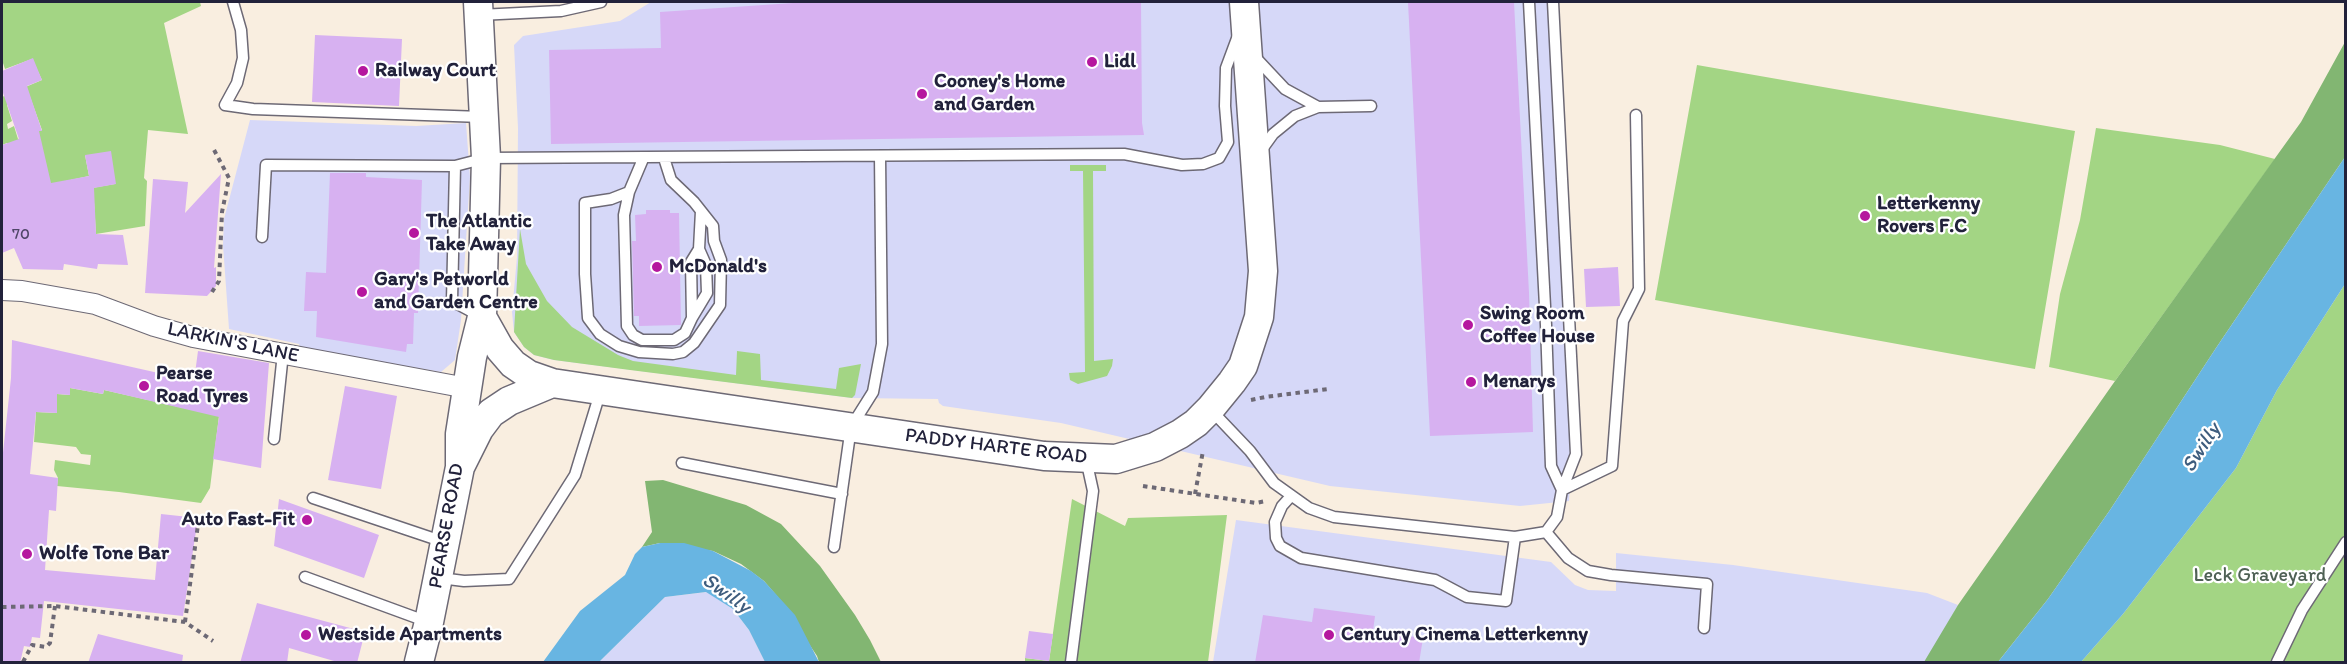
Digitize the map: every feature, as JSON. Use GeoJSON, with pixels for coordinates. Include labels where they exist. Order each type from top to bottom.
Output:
{"type":"FeatureCollection","features":[{"type":"Feature","properties":{"kind":"main road","name":"PEARSE ROAD"},"geometry":{"type":"LineString","coordinates":[[419,663],[460,467],[460,434],[472,357],[482,317],[486,158],[478,8]]}},
{"type":"Feature","properties":{"kind":"main road","name":"PADDY HARTE ROAD"},"geometry":{"type":"LineString","coordinates":[[460,467],[479,429],[491,413],[508,401],[552,383],[1044,456],[1116,459],[1155,447],[1196,423],[1210,410],[1243,366],[1259,317],[1263,271],[1246,25]]}},
{"type":"Feature","properties":{"kind":"main road"},"geometry":{"type":"LineString","coordinates":[[482,317],[500,349],[513,364],[529,375],[552,383]]}},
{"type":"Feature","properties":{"kind":"street","name":"LARKIN'S LANE"},"geometry":{"type":"LineString","coordinates":[[2,290],[22,291],[95,304],[154,326],[193,337],[467,388]]}},
{"type":"Feature","properties":{"kind":"lane"},"geometry":{"type":"LineString","coordinates":[[233,2],[241,30],[243,58],[237,83],[225,105],[253,109],[485,118]]}},
{"type":"Feature","properties":{"kind":"lane"},"geometry":{"type":"LineString","coordinates":[[478,8],[539,6],[561,11],[602,2]]}},
{"type":"Feature","properties":{"kind":"lane"},"geometry":{"type":"LineString","coordinates":[[1529,2],[1551,466],[1562,490]]}},
{"type":"Feature","properties":{"kind":"lane"},"geometry":{"type":"LineString","coordinates":[[1210,410],[1250,451],[1274,483],[1309,508],[1334,517],[1515,537],[1546,532],[1557,517],[1562,490],[1576,454],[1552,2]]}},
{"type":"Feature","properties":{"kind":"lane"},"geometry":{"type":"LineString","coordinates":[[1246,25],[1256,60],[1286,89],[1318,107]]}},
{"type":"Feature","properties":{"kind":"lane"},"geometry":{"type":"LineString","coordinates":[[262,237],[266,165],[455,166],[486,158],[643,159],[1124,154],[1182,165],[1213,162],[1225,150],[1228,142],[1225,106],[1226,68],[1235,40],[1246,25]]}},
{"type":"Feature","properties":{"kind":"lane"},"geometry":{"type":"LineString","coordinates":[[1254,161],[1271,136],[1295,116],[1318,107],[1371,106]]}},
{"type":"Feature","properties":{"kind":"lane"},"geometry":{"type":"LineString","coordinates":[[1562,490],[1612,466],[1623,321],[1639,289],[1636,115]]}},
{"type":"Feature","properties":{"kind":"lane"},"geometry":{"type":"LineString","coordinates":[[834,548],[851,428],[873,392],[882,344],[880,156]]}},
{"type":"Feature","properties":{"kind":"lane"},"geometry":{"type":"LineString","coordinates":[[629,192],[610,199],[585,203],[585,274],[588,318],[600,334],[619,346],[639,352],[673,354],[683,352],[694,343],[720,305],[721,260],[714,241],[713,226],[694,202],[671,180],[664,158]]}},
{"type":"Feature","properties":{"kind":"lane"},"geometry":{"type":"LineString","coordinates":[[643,159],[629,192],[624,215],[627,326],[633,335],[642,340],[674,340],[685,333],[707,293],[706,265],[699,249],[701,211]]}},
{"type":"Feature","properties":{"kind":"lane"},"geometry":{"type":"LineString","coordinates":[[455,166],[452,301],[482,317]]}},
{"type":"Feature","properties":{"kind":"lane"},"geometry":{"type":"LineString","coordinates":[[692,318],[690,262],[699,249]]}},
{"type":"Feature","properties":{"kind":"lane"},"geometry":{"type":"LineString","coordinates":[[274,439],[283,353]]}},
{"type":"Feature","properties":{"kind":"lane"},"geometry":{"type":"LineString","coordinates":[[438,578],[465,581],[509,579],[575,475],[601,389]]}},
{"type":"Feature","properties":{"kind":"lane"},"geometry":{"type":"LineString","coordinates":[[1071,663],[1093,491],[1086,459]]}},
{"type":"Feature","properties":{"kind":"lane"},"geometry":{"type":"LineString","coordinates":[[682,463],[842,494]]}},
{"type":"Feature","properties":{"kind":"lane"},"geometry":{"type":"LineString","coordinates":[[1291,496],[1282,506],[1275,522],[1276,538],[1280,546],[1302,558],[1435,580],[1467,597],[1506,602],[1515,537]]}},
{"type":"Feature","properties":{"kind":"lane"},"geometry":{"type":"LineString","coordinates":[[313,498],[445,542]]}},
{"type":"Feature","properties":{"kind":"lane"},"geometry":{"type":"LineString","coordinates":[[1546,532],[1568,558],[1588,571],[1707,584],[1704,628]]}},
{"type":"Feature","properties":{"kind":"lane"},"geometry":{"type":"LineString","coordinates":[[2277,663],[2302,610],[2346,542]]}},
{"type":"Feature","properties":{"kind":"lane"},"geometry":{"type":"LineString","coordinates":[[304,577],[429,622]]}},
{"type":"Feature","properties":{"kind":"path"},"geometry":{"type":"LineString","coordinates":[[212,292],[219,281],[222,212],[229,178],[213,148]]}},
{"type":"Feature","properties":{"kind":"path"},"geometry":{"type":"LineString","coordinates":[[1245,402],[1265,397],[1328,389]]}},
{"type":"Feature","properties":{"kind":"path"},"geometry":{"type":"LineString","coordinates":[[1195,494],[1204,444]]}},
{"type":"Feature","properties":{"kind":"path"},"geometry":{"type":"LineString","coordinates":[[1143,486],[1256,503],[1291,496]]}},
{"type":"Feature","properties":{"kind":"path"},"geometry":{"type":"LineString","coordinates":[[185,622],[199,517]]}},
{"type":"Feature","properties":{"kind":"path"},"geometry":{"type":"LineString","coordinates":[[22,663],[32,645],[46,646],[50,643],[55,606]]}},
{"type":"Feature","properties":{"kind":"path"},"geometry":{"type":"LineString","coordinates":[[2,607],[55,606],[185,622],[213,641]]}},
{"type":"Feature","properties":{"kind":"shaded area"},"geometry":{"type":"Polygon","coordinates":[[[651,2],[1548,2],[1564,255],[1563,309],[1571,466],[1569,501],[1520,506],[1330,486],[1061,423],[943,406],[938,399],[852,398],[554,360],[534,355],[524,347],[514,332],[512,312],[517,257],[518,128],[514,45],[523,36],[620,21],[651,2]]]}},
{"type":"Feature","properties":{"kind":"shaded area"},"geometry":{"type":"Polygon","coordinates":[[[250,120],[416,126],[466,123],[470,177],[461,320],[455,360],[441,372],[300,348],[299,344],[229,329],[223,245],[224,219],[250,120]]]}},
{"type":"Feature","properties":{"kind":"shaded area"},"geometry":{"type":"Polygon","coordinates":[[[1236,520],[1551,562],[1575,585],[1588,590],[1616,591],[1616,553],[1733,565],[1927,593],[1958,605],[1927,662],[1213,662],[1236,520]]]}},
{"type":"Feature","properties":{"kind":"shaded area"},"geometry":{"type":"Polygon","coordinates":[[[707,592],[733,609],[749,630],[765,662],[599,662],[665,597],[707,592]]]}},
{"type":"Feature","properties":{"kind":"green space"},"geometry":{"type":"Polygon","coordinates":[[[2,2],[200,2],[201,6],[164,23],[188,134],[148,130],[144,178],[147,181],[145,226],[96,234],[94,202],[57,194],[115,184],[85,155],[89,176],[38,187],[12,164],[2,170],[2,163],[6,160],[9,146],[7,143],[2,145],[2,97],[42,80],[32,59],[5,69],[2,60],[2,2]],[[30,97],[7,105],[12,121],[7,124],[8,129],[14,126],[18,139],[42,130],[30,97]]]}},
{"type":"Feature","properties":{"kind":"green space"},"geometry":{"type":"Polygon","coordinates":[[[2345,42],[2345,157],[2110,510],[2048,599],[1998,662],[1924,662],[1958,605],[2301,122],[2345,42]]]}},
{"type":"Feature","properties":{"kind":"green space","name":"Letterkenny Rovers F.C"},"geometry":{"type":"Polygon","coordinates":[[[1697,65],[2075,131],[2035,369],[1655,300],[1697,65]]]}},
{"type":"Feature","properties":{"kind":"green space"},"geometry":{"type":"Polygon","coordinates":[[[2096,128],[2220,145],[2275,159],[2115,381],[2049,367],[2060,294],[2080,220],[2096,128]]]}},
{"type":"Feature","properties":{"kind":"green space"},"geometry":{"type":"Polygon","coordinates":[[[1070,165],[1106,165],[1106,171],[1093,171],[1094,361],[1113,359],[1107,376],[1078,384],[1070,380],[1069,373],[1085,372],[1083,171],[1070,171],[1070,165]]]}},
{"type":"Feature","properties":{"kind":"green space"},"geometry":{"type":"Polygon","coordinates":[[[520,229],[526,264],[547,301],[572,327],[618,355],[633,361],[736,375],[737,351],[760,354],[761,380],[836,389],[839,368],[861,364],[855,395],[852,398],[554,360],[534,355],[524,347],[514,332],[520,229]]]}},
{"type":"Feature","properties":{"kind":"green space","name":"Leck Graveyard"},"geometry":{"type":"Polygon","coordinates":[[[2345,284],[2345,662],[2081,662],[2123,614],[2236,468],[2277,390],[2345,284]]]}},
{"type":"Feature","properties":{"kind":"green space"},"geometry":{"type":"Polygon","coordinates":[[[70,388],[103,394],[104,390],[219,416],[210,488],[201,503],[57,486],[55,460],[90,465],[91,455],[81,454],[76,447],[34,442],[36,412],[57,413],[57,394],[70,395],[70,388]]]}},
{"type":"Feature","properties":{"kind":"green space"},"geometry":{"type":"Polygon","coordinates":[[[663,480],[746,505],[781,524],[820,566],[855,615],[881,662],[819,662],[777,596],[764,581],[741,564],[713,551],[660,543],[642,547],[652,532],[645,481],[663,480]]]}},
{"type":"Feature","properties":{"kind":"green space"},"geometry":{"type":"Polygon","coordinates":[[[1072,499],[1125,526],[1128,518],[1227,515],[1208,662],[1025,661],[1025,658],[1049,661],[1072,499]]]}},
{"type":"Feature","properties":{"kind":"water","name":"Swilly"},"geometry":{"type":"Polygon","coordinates":[[[2345,157],[2345,284],[2277,390],[2236,468],[2123,614],[2081,662],[1998,662],[2048,599],[2110,510],[2345,157]]]}},
{"type":"Feature","properties":{"kind":"water","name":"Swilly"},"geometry":{"type":"Polygon","coordinates":[[[660,543],[684,543],[713,551],[751,571],[764,581],[795,615],[819,662],[765,662],[749,630],[733,609],[706,592],[665,597],[599,662],[543,662],[580,611],[625,575],[635,554],[642,547],[660,543]]]}},
{"type":"Feature","properties":{"kind":"building"},"geometry":{"type":"Polygon","coordinates":[[[808,2],[1141,2],[1144,135],[551,144],[549,50],[661,48],[660,12],[808,2]]]}},
{"type":"Feature","properties":{"kind":"building"},"geometry":{"type":"Polygon","coordinates":[[[1408,2],[1514,2],[1529,293],[1533,432],[1430,436],[1408,2]]]}},
{"type":"Feature","properties":{"kind":"building","name":"Railway Court"},"geometry":{"type":"Polygon","coordinates":[[[315,35],[402,39],[399,106],[312,102],[315,35]]]}},
{"type":"Feature","properties":{"kind":"building"},"geometry":{"type":"Polygon","coordinates":[[[33,58],[42,80],[27,86],[42,131],[39,131],[51,183],[89,176],[85,155],[111,151],[116,184],[94,188],[96,234],[123,235],[128,265],[98,264],[97,269],[64,264],[63,270],[23,269],[14,248],[2,253],[2,145],[19,139],[2,90],[2,71],[33,58]]]}},
{"type":"Feature","properties":{"kind":"building"},"geometry":{"type":"Polygon","coordinates":[[[330,173],[366,173],[366,177],[422,180],[418,313],[414,313],[413,344],[407,344],[406,352],[316,337],[317,311],[304,311],[306,272],[326,273],[330,173]]]}},
{"type":"Feature","properties":{"kind":"building"},"geometry":{"type":"Polygon","coordinates":[[[221,174],[214,268],[216,267],[216,286],[207,296],[145,293],[153,179],[188,182],[185,213],[221,174]]]}},
{"type":"Feature","properties":{"kind":"building","name":"McDonald's"},"geometry":{"type":"Polygon","coordinates":[[[646,210],[670,210],[670,213],[679,213],[681,325],[639,326],[639,316],[634,316],[632,241],[636,241],[635,215],[646,214],[646,210]]]}},
{"type":"Feature","properties":{"kind":"building"},"geometry":{"type":"Polygon","coordinates":[[[1618,267],[1620,306],[1586,307],[1584,269],[1618,267]]]}},
{"type":"Feature","properties":{"kind":"building"},"geometry":{"type":"Polygon","coordinates":[[[12,340],[194,381],[198,351],[269,363],[261,468],[213,459],[219,417],[104,390],[103,394],[70,388],[70,395],[57,394],[57,413],[36,412],[30,474],[58,478],[56,511],[49,510],[45,570],[155,580],[161,514],[198,518],[183,616],[44,601],[40,638],[32,637],[30,647],[24,646],[20,663],[2,663],[2,462],[11,378],[12,340]]]}},
{"type":"Feature","properties":{"kind":"building","name":"Auto Fast-Fit"},"geometry":{"type":"Polygon","coordinates":[[[345,386],[397,396],[381,489],[328,480],[345,386]]]}},
{"type":"Feature","properties":{"kind":"building","name":"Auto Fast-Fit"},"geometry":{"type":"Polygon","coordinates":[[[279,499],[379,535],[364,578],[274,546],[279,499]]]}},
{"type":"Feature","properties":{"kind":"building","name":"Westside Apartments"},"geometry":{"type":"Polygon","coordinates":[[[257,603],[365,632],[357,663],[341,663],[289,648],[287,663],[240,663],[257,603]]]}},
{"type":"Feature","properties":{"kind":"building","name":"Century Cinema Letterkenny"},"geometry":{"type":"Polygon","coordinates":[[[1314,608],[1375,616],[1373,631],[1423,638],[1419,663],[1255,663],[1263,615],[1312,622],[1314,608]]]}},
{"type":"Feature","properties":{"kind":"building"},"geometry":{"type":"Polygon","coordinates":[[[1029,631],[1053,634],[1049,661],[1025,658],[1029,631]]]}},
{"type":"Feature","properties":{"kind":"building"},"geometry":{"type":"Polygon","coordinates":[[[98,634],[183,655],[182,663],[88,663],[98,634]]]}},
{"type":"Feature","properties":{"kind":"place","name":"Lidl"},"geometry":{"type":"Point","coordinates":[1092,62]}},
{"type":"Feature","properties":{"kind":"place","name":"Railway Court"},"geometry":{"type":"Point","coordinates":[363,71]}},
{"type":"Feature","properties":{"kind":"place","name":"Cooney's Home and Garden"},"geometry":{"type":"Point","coordinates":[922,94]}},
{"type":"Feature","properties":{"kind":"place","name":"Letterkenny Rovers F.C"},"geometry":{"type":"Point","coordinates":[1865,216]}},
{"type":"Feature","properties":{"kind":"place","name":"The Atlantic Take Away"},"geometry":{"type":"Point","coordinates":[414,233]}},
{"type":"Feature","properties":{"kind":"place","name":"McDonald's"},"geometry":{"type":"Point","coordinates":[657,267]}},
{"type":"Feature","properties":{"kind":"place","name":"Gary's Petworld and Garden Centre"},"geometry":{"type":"Point","coordinates":[362,292]}},
{"type":"Feature","properties":{"kind":"place","name":"Swing Room Coffee House"},"geometry":{"type":"Point","coordinates":[1468,325]}},
{"type":"Feature","properties":{"kind":"place","name":"Menarys"},"geometry":{"type":"Point","coordinates":[1471,382]}},
{"type":"Feature","properties":{"kind":"place","name":"Pearse Road Tyres"},"geometry":{"type":"Point","coordinates":[144,386]}},
{"type":"Feature","properties":{"kind":"place","name":"Auto Fast-Fit"},"geometry":{"type":"Point","coordinates":[307,520]}},
{"type":"Feature","properties":{"kind":"place","name":"Wolfe Tone Bar"},"geometry":{"type":"Point","coordinates":[27,554]}},
{"type":"Feature","properties":{"kind":"place","name":"Westside Apartments"},"geometry":{"type":"Point","coordinates":[306,635]}},
{"type":"Feature","properties":{"kind":"place","name":"Century Cinema Letterkenny"},"geometry":{"type":"Point","coordinates":[1329,635]}}]}
